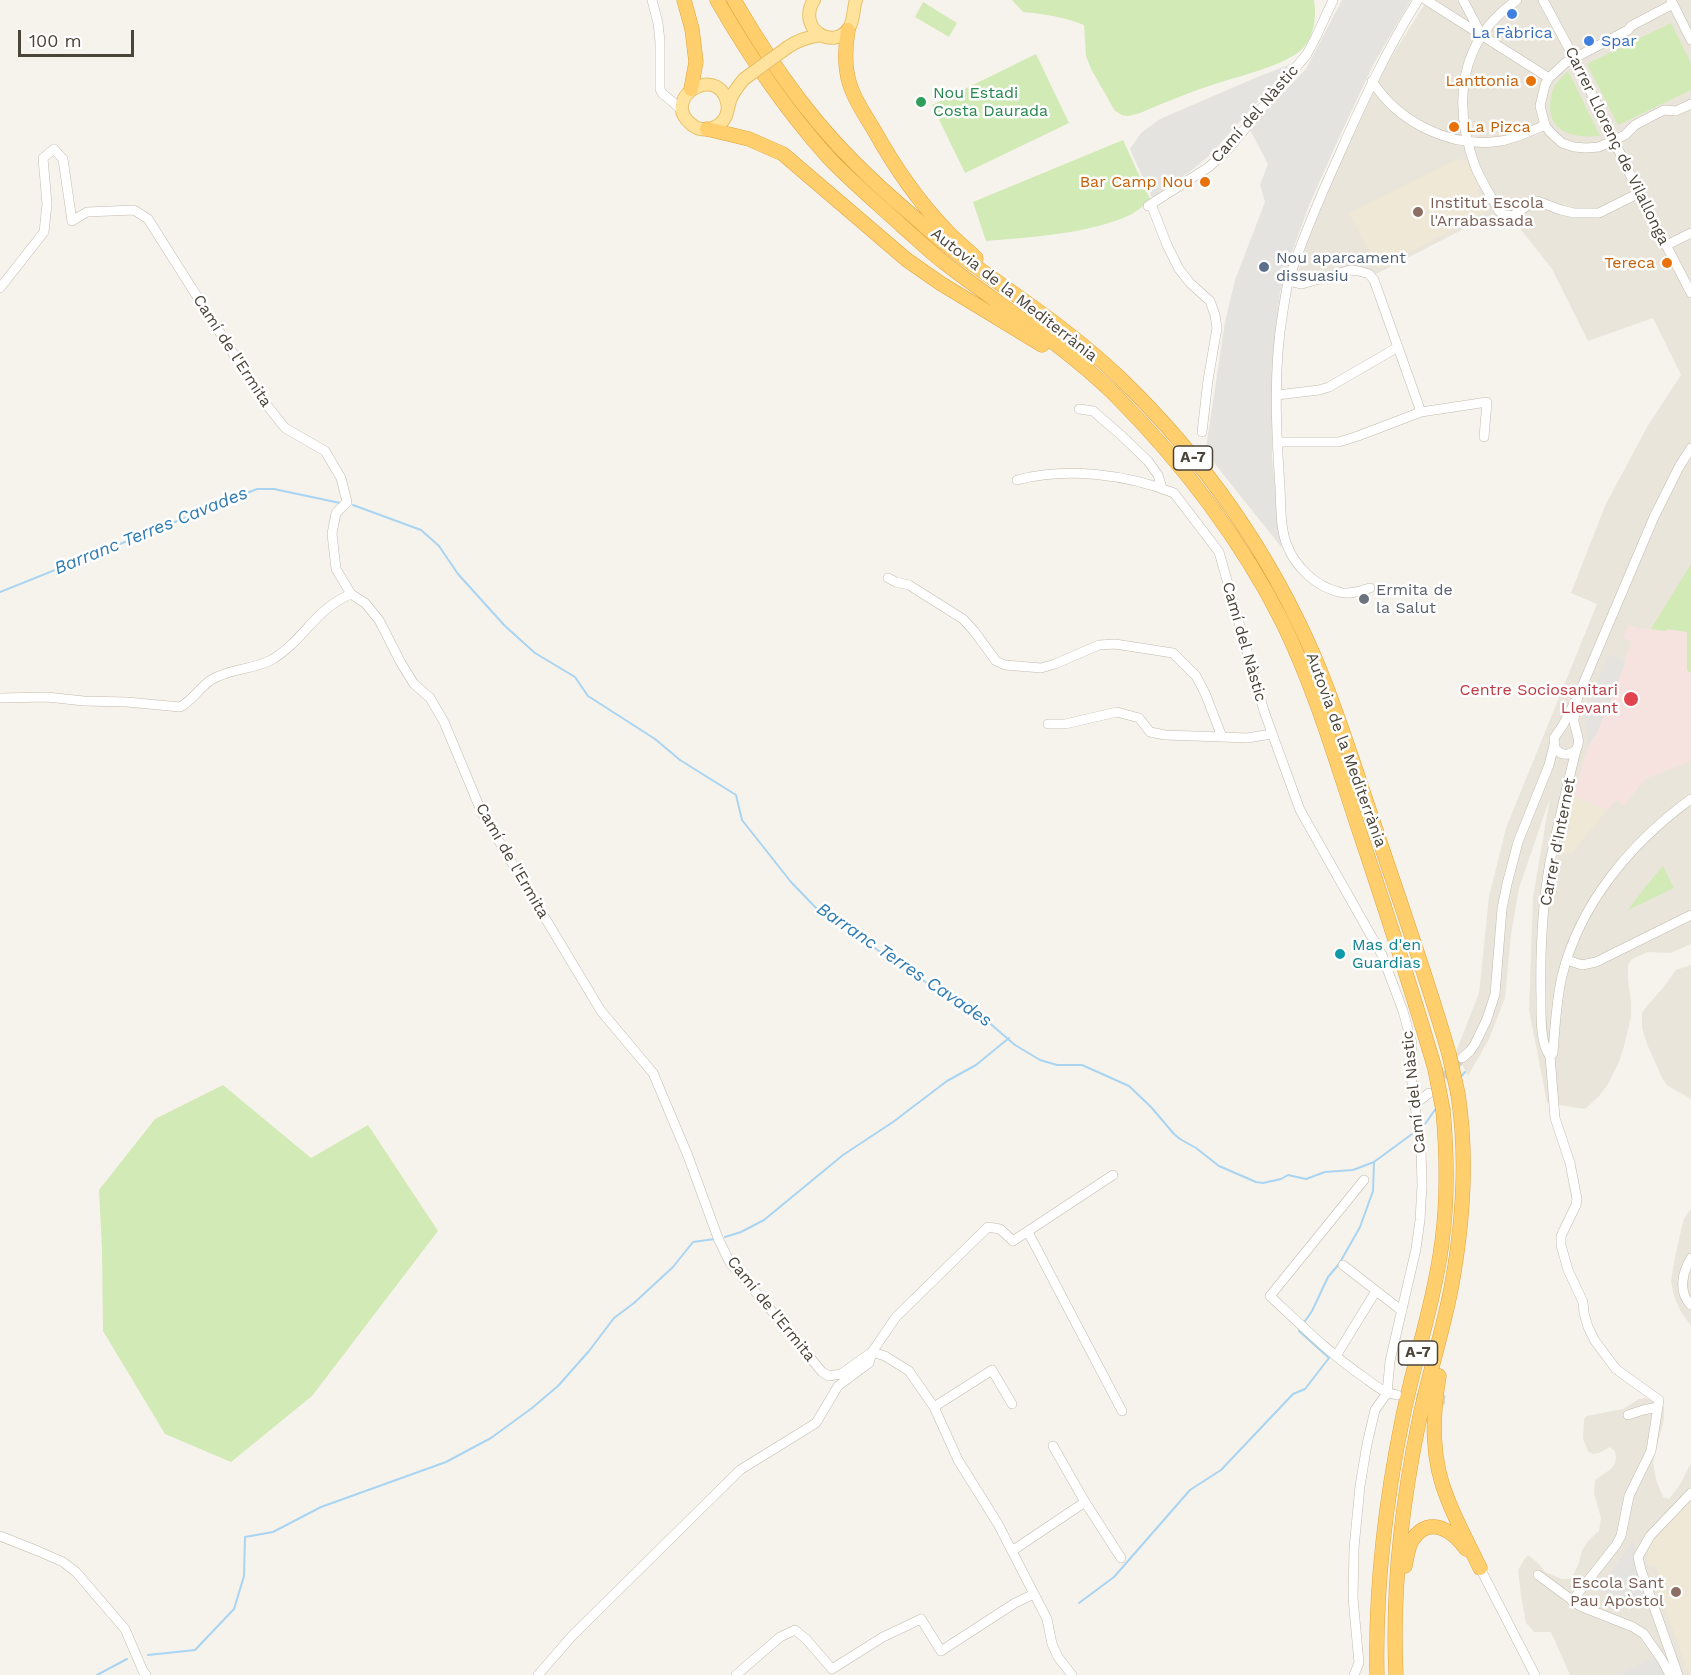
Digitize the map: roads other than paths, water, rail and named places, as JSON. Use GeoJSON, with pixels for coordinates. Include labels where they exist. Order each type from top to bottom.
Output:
{"type":"FeatureCollection","features":[{"type":"Feature","properties":{"kind":"highway"},"geometry":{"type":"LineString","coordinates":[[684,0],[692,29],[696,62],[686,100]]}},
{"type":"Feature","properties":{"kind":"highway","name":"Autovia de la Mediterrània"},"geometry":{"type":"LineString","coordinates":[[717,0],[766,78],[795,118],[831,159],[943,262],[1062,350],[1112,392],[1156,438],[1227,526],[1259,579],[1301,663],[1413,991],[1435,1070],[1443,1110],[1446,1145],[1447,1190],[1442,1242],[1402,1420],[1387,1505],[1378,1595],[1377,1675]]}},
{"type":"Feature","properties":{"kind":"highway","name":"Autovia de la Mediterrània"},"geometry":{"type":"LineString","coordinates":[[735,0],[779,70],[809,111],[845,153],[885,192],[951,249],[1071,335],[1120,378],[1208,476],[1240,520],[1275,577],[1314,657],[1335,710],[1433,999],[1456,1056],[1463,1143],[1464,1191],[1451,1290],[1418,1425],[1403,1508],[1396,1579],[1394,1632],[1396,1674]]}},
{"type":"Feature","properties":{"kind":"highway"},"geometry":{"type":"LineString","coordinates":[[848,30],[846,61],[850,86],[891,160],[915,194],[946,231],[1011,285],[1022,300]]}},
{"type":"Feature","properties":{"kind":"highway"},"geometry":{"type":"LineString","coordinates":[[707,129],[749,139],[783,154],[907,260],[940,283],[1058,354],[1107,397],[1193,483]]}},
{"type":"Feature","properties":{"kind":"highway"},"geometry":{"type":"LineString","coordinates":[[1451,1290],[1435,1400],[1434,1447],[1447,1499],[1480,1568]]}},
{"type":"Feature","properties":{"kind":"highway"},"geometry":{"type":"LineString","coordinates":[[1396,1674],[1401,1651],[1406,1564],[1413,1538],[1420,1531],[1429,1527],[1449,1531],[1464,1545],[1480,1568]]}},
{"type":"Feature","properties":{"kind":"highway"},"geometry":{"type":"LineString","coordinates":[[1367,1675],[1370,1659],[1371,1615],[1378,1595]]}},
{"type":"Feature","properties":{"kind":"main road"},"geometry":{"type":"LineString","coordinates":[[791,45],[808,16],[814,0]]}},
{"type":"Feature","properties":{"kind":"main road"},"geometry":{"type":"LineString","coordinates":[[744,79],[731,96],[726,117],[715,128],[695,127],[689,123],[686,100],[698,86],[731,84],[744,79],[791,45],[810,36],[835,37],[848,30],[851,23],[852,3]]}},
{"type":"Feature","properties":{"kind":"main road"},"geometry":{"type":"LineString","coordinates":[[808,16],[814,30],[821,35]]}},
{"type":"Feature","properties":{"kind":"main road"},"geometry":{"type":"LineString","coordinates":[[713,86],[724,95],[728,109]]}},
{"type":"Feature","properties":{"kind":"street"},"geometry":{"type":"LineString","coordinates":[[652,0],[660,42],[660,89],[667,97],[686,100]]}},
{"type":"Feature","properties":{"kind":"street","name":"Camí del Nàstic"},"geometry":{"type":"LineString","coordinates":[[1203,432],[1216,328],[1215,315],[1210,301],[1190,283],[1179,269],[1150,205],[1209,167],[1228,149],[1307,54],[1332,0]]}},
{"type":"Feature","properties":{"kind":"street"},"geometry":{"type":"LineString","coordinates":[[1370,588],[1353,593],[1340,593],[1323,586],[1295,562],[1286,544],[1277,442],[1279,334],[1288,282],[1312,214],[1372,81],[1418,0]]}},
{"type":"Feature","properties":{"kind":"street"},"geometry":{"type":"LineString","coordinates":[[1426,0],[1549,78]]}},
{"type":"Feature","properties":{"kind":"street"},"geometry":{"type":"LineString","coordinates":[[1463,0],[1482,36]]}},
{"type":"Feature","properties":{"kind":"street"},"geometry":{"type":"LineString","coordinates":[[1517,0],[1500,14],[1482,36],[1473,50],[1464,81],[1463,112],[1468,141],[1476,167],[1499,211],[1504,215],[1512,216],[1537,201],[1574,213],[1599,213],[1639,193]]}},
{"type":"Feature","properties":{"kind":"street","name":"Carrer Llorenç de Vilallonga"},"geometry":{"type":"LineString","coordinates":[[1543,0],[1574,57],[1639,193],[1691,292]]}},
{"type":"Feature","properties":{"kind":"street"},"geometry":{"type":"LineString","coordinates":[[1691,40],[1672,2],[1628,30],[1565,63],[1549,78],[1540,106],[1545,125],[1562,143],[1574,147],[1599,147],[1625,135],[1635,125],[1664,110],[1676,111],[1691,104]]}},
{"type":"Feature","properties":{"kind":"street"},"geometry":{"type":"LineString","coordinates":[[1372,81],[1387,100],[1412,121],[1453,139],[1501,141],[1545,125]]}},
{"type":"Feature","properties":{"kind":"street","name":"Camí de l'Ermita"},"geometry":{"type":"LineString","coordinates":[[0,288],[44,232],[47,204],[43,158],[54,149],[63,159],[72,221],[87,212],[134,210],[148,219],[262,399],[285,428],[325,451],[341,478],[347,502],[336,513],[332,534],[336,569],[351,594],[365,603],[379,620],[400,663],[414,684],[430,698],[444,722],[482,813],[601,1011],[653,1074],[690,1160],[718,1238],[730,1263],[822,1372],[829,1376],[841,1374],[872,1352]]}},
{"type":"Feature","properties":{"kind":"street"},"geometry":{"type":"LineString","coordinates":[[1667,245],[1691,233]]}},
{"type":"Feature","properties":{"kind":"street"},"geometry":{"type":"LineString","coordinates":[[1288,282],[1302,284],[1350,270],[1369,274],[1374,280],[1421,412]]}},
{"type":"Feature","properties":{"kind":"street"},"geometry":{"type":"LineString","coordinates":[[1277,395],[1329,387],[1398,347]]}},
{"type":"Feature","properties":{"kind":"street"},"geometry":{"type":"LineString","coordinates":[[1277,442],[1339,442],[1421,412],[1487,402],[1484,437]]}},
{"type":"Feature","properties":{"kind":"street"},"geometry":{"type":"LineString","coordinates":[[1079,410],[1093,411],[1122,436],[1148,461],[1158,475],[1162,488]]}},
{"type":"Feature","properties":{"kind":"street"},"geometry":{"type":"LineString","coordinates":[[1456,1056],[1470,1051],[1476,1044],[1495,994],[1500,925],[1507,884],[1518,842],[1549,765],[1554,738],[1578,696],[1654,517],[1678,467],[1691,448]]}},
{"type":"Feature","properties":{"kind":"street"},"geometry":{"type":"LineString","coordinates":[[1017,480],[1042,474],[1076,474],[1123,478],[1162,488]]}},
{"type":"Feature","properties":{"kind":"street","name":"Camí del Nàstic"},"geometry":{"type":"LineString","coordinates":[[1162,488],[1174,493],[1219,552],[1272,734],[1300,810],[1382,955],[1403,1011],[1412,1044],[1411,1076],[1421,1150],[1421,1208],[1416,1249],[1390,1361],[1387,1393],[1375,1410],[1360,1486],[1354,1548],[1353,1598],[1359,1664],[1354,1675]]}},
{"type":"Feature","properties":{"kind":"street"},"geometry":{"type":"LineString","coordinates":[[888,578],[909,585],[963,619],[975,631],[996,661],[1005,665],[1041,668],[1099,645],[1115,644],[1173,653],[1196,676],[1222,737]]}},
{"type":"Feature","properties":{"kind":"street"},"geometry":{"type":"LineString","coordinates":[[0,698],[47,697],[180,706],[188,703],[212,680],[272,659],[288,648],[320,613],[351,594]]}},
{"type":"Feature","properties":{"kind":"street"},"geometry":{"type":"LineString","coordinates":[[1549,765],[1578,747],[1579,739],[1574,718],[1578,696]]}},
{"type":"Feature","properties":{"kind":"street"},"geometry":{"type":"LineString","coordinates":[[1048,724],[1065,724],[1117,712],[1139,718],[1149,732],[1165,735],[1247,738],[1272,734]]}},
{"type":"Feature","properties":{"kind":"street"},"geometry":{"type":"LineString","coordinates":[[1558,732],[1569,729],[1576,732]]}},
{"type":"Feature","properties":{"kind":"street"},"geometry":{"type":"LineString","coordinates":[[1554,745],[1558,751],[1570,753]]}},
{"type":"Feature","properties":{"kind":"street","name":"Carrer d'Internet"},"geometry":{"type":"LineString","coordinates":[[1550,1056],[1546,1052],[1541,1021],[1542,933],[1550,864],[1572,769],[1570,753]]}},
{"type":"Feature","properties":{"kind":"street"},"geometry":{"type":"LineString","coordinates":[[1572,1601],[1621,1536],[1629,1496],[1651,1451],[1659,1401],[1616,1370],[1595,1341],[1587,1327],[1583,1302],[1568,1270],[1561,1245],[1561,1236],[1577,1199],[1570,1163],[1555,1119],[1550,1056],[1553,1053],[1557,1001],[1567,960],[1579,928],[1596,898],[1618,868],[1649,833],[1691,799]]}},
{"type":"Feature","properties":{"kind":"street"},"geometry":{"type":"LineString","coordinates":[[1567,960],[1582,965],[1596,962],[1691,915]]}},
{"type":"Feature","properties":{"kind":"street"},"geometry":{"type":"LineString","coordinates":[[1414,1105],[1429,1094]]}},
{"type":"Feature","properties":{"kind":"street"},"geometry":{"type":"LineString","coordinates":[[538,1675],[572,1636],[740,1470],[816,1424],[838,1386],[869,1363],[872,1352],[896,1317],[988,1227],[1000,1229],[1013,1241],[1113,1175]]}},
{"type":"Feature","properties":{"kind":"street"},"geometry":{"type":"LineString","coordinates":[[1364,1180],[1270,1296],[1336,1356],[1387,1393],[1397,1395]]}},
{"type":"Feature","properties":{"kind":"street"},"geometry":{"type":"LineString","coordinates":[[1028,1232],[1122,1411]]}},
{"type":"Feature","properties":{"kind":"street"},"geometry":{"type":"LineString","coordinates":[[1691,1258],[1683,1276],[1686,1300],[1691,1305]]}},
{"type":"Feature","properties":{"kind":"street"},"geometry":{"type":"LineString","coordinates":[[1343,1265],[1402,1311]]}},
{"type":"Feature","properties":{"kind":"street"},"geometry":{"type":"LineString","coordinates":[[1336,1356],[1376,1291]]}},
{"type":"Feature","properties":{"kind":"street"},"geometry":{"type":"LineString","coordinates":[[872,1352],[885,1356],[909,1371],[934,1407],[958,1460],[998,1524],[1047,1619],[1052,1644],[1058,1657],[1072,1675]]}},
{"type":"Feature","properties":{"kind":"street"},"geometry":{"type":"LineString","coordinates":[[934,1407],[992,1370],[1012,1404]]}},
{"type":"Feature","properties":{"kind":"street"},"geometry":{"type":"LineString","coordinates":[[1628,1415],[1658,1407]]}},
{"type":"Feature","properties":{"kind":"street"},"geometry":{"type":"LineString","coordinates":[[1053,1446],[1121,1558]]}},
{"type":"Feature","properties":{"kind":"street"},"geometry":{"type":"LineString","coordinates":[[1678,1675],[1638,1557],[1650,1536],[1691,1493]]}},
{"type":"Feature","properties":{"kind":"street"},"geometry":{"type":"LineString","coordinates":[[1012,1551],[1085,1502]]}},
{"type":"Feature","properties":{"kind":"street"},"geometry":{"type":"LineString","coordinates":[[0,1536],[63,1562],[76,1572],[125,1629],[143,1671],[147,1675]]}},
{"type":"Feature","properties":{"kind":"street"},"geometry":{"type":"LineString","coordinates":[[1480,1568],[1535,1675]]}},
{"type":"Feature","properties":{"kind":"street"},"geometry":{"type":"LineString","coordinates":[[1538,1575],[1572,1601],[1644,1634],[1670,1675]]}},
{"type":"Feature","properties":{"kind":"street"},"geometry":{"type":"LineString","coordinates":[[736,1675],[780,1637],[795,1630],[832,1669],[883,1637],[921,1619],[941,1651],[975,1628],[1034,1594]]}},
{"type":"Feature","properties":{"kind":"waterway","name":"Barranc Terres Cavades"},"geometry":{"type":"LineString","coordinates":[[0,592],[257,489],[274,489],[340,503]]}},
{"type":"Feature","properties":{"kind":"waterway","name":"Barranc Terres Cavades"},"geometry":{"type":"LineString","coordinates":[[353,505],[421,530],[439,546],[458,574],[505,626],[535,653],[575,677],[588,696],[655,739],[680,760],[736,795],[742,820],[791,882],[820,912],[844,925],[899,966],[979,1014],[1015,1045],[1040,1060],[1057,1065],[1082,1065],[1129,1086],[1180,1139],[1219,1166],[1256,1182],[1263,1183],[1288,1175],[1306,1179],[1325,1172],[1353,1170],[1374,1162],[1412,1134]]}},
{"type":"Feature","properties":{"kind":"waterway"},"geometry":{"type":"LineString","coordinates":[[725,1237],[741,1232],[764,1220],[843,1155],[893,1122],[947,1081],[976,1065],[1009,1038]]}},
{"type":"Feature","properties":{"kind":"waterway","name":"Barranc Terres Cavades"},"geometry":{"type":"LineString","coordinates":[[1459,1079],[1465,1072]]}},
{"type":"Feature","properties":{"kind":"waterway","name":"Barranc Terres Cavades"},"geometry":{"type":"LineString","coordinates":[[1425,1124],[1437,1107]]}},
{"type":"Feature","properties":{"kind":"waterway"},"geometry":{"type":"LineString","coordinates":[[1303,1324],[1312,1311],[1328,1277],[1339,1264],[1360,1227],[1373,1191],[1374,1162]]}},
{"type":"Feature","properties":{"kind":"waterway"},"geometry":{"type":"LineString","coordinates":[[148,1655],[195,1650],[234,1609],[244,1576],[245,1537],[273,1532],[321,1507],[446,1462],[491,1438],[558,1386],[614,1318],[673,1267],[693,1242],[715,1239]]}},
{"type":"Feature","properties":{"kind":"waterway"},"geometry":{"type":"LineString","coordinates":[[1079,1603],[1114,1577],[1190,1490],[1221,1470],[1293,1394],[1305,1389],[1329,1358],[1299,1331],[1300,1329]]}},
{"type":"Feature","properties":{"kind":"waterway"},"geometry":{"type":"LineString","coordinates":[[97,1675],[127,1659]]}},
{"type":"Feature","properties":{"kind":"tunnel"},"geometry":{"type":"LineString","coordinates":[[1435,1087],[1462,1058]]}},
{"type":"Feature","properties":{"kind":"tunnel"},"geometry":{"type":"LineString","coordinates":[[1403,1396],[1445,1400]]}},
{"type":"Feature","properties":{"kind":"place","name":"La Fàbrica"},"geometry":{"type":"Point","coordinates":[1512,14]}},
{"type":"Feature","properties":{"kind":"place","name":"Spar"},"geometry":{"type":"Point","coordinates":[1589,41]}},
{"type":"Feature","properties":{"kind":"place","name":"Lanttonia"},"geometry":{"type":"Point","coordinates":[1531,81]}},
{"type":"Feature","properties":{"kind":"place","name":"Nou Estadi Costa Daurada"},"geometry":{"type":"Point","coordinates":[921,102]}},
{"type":"Feature","properties":{"kind":"place","name":"La Pizca"},"geometry":{"type":"Point","coordinates":[1454,127]}},
{"type":"Feature","properties":{"kind":"place","name":"Bar Camp Nou"},"geometry":{"type":"Point","coordinates":[1205,182]}},
{"type":"Feature","properties":{"kind":"place","name":"Institut Escola l'Arrabassada"},"geometry":{"type":"Point","coordinates":[1418,212]}},
{"type":"Feature","properties":{"kind":"place","name":"Tereca"},"geometry":{"type":"Point","coordinates":[1667,263]}},
{"type":"Feature","properties":{"kind":"place","name":"Nou aparcament dissuasiu"},"geometry":{"type":"Point","coordinates":[1264,267]}},
{"type":"Feature","properties":{"kind":"place","name":"Ermita de la Salut"},"geometry":{"type":"Point","coordinates":[1364,599]}},
{"type":"Feature","properties":{"kind":"place","name":"Centre Sociosanitari Llevant"},"geometry":{"type":"Point","coordinates":[1631,699]}},
{"type":"Feature","properties":{"kind":"place","name":"Mas d'en Guardias"},"geometry":{"type":"Point","coordinates":[1340,954]}},
{"type":"Feature","properties":{"kind":"place","name":"Escola Sant Pau Apòstol"},"geometry":{"type":"Point","coordinates":[1676,1592]}}]}
